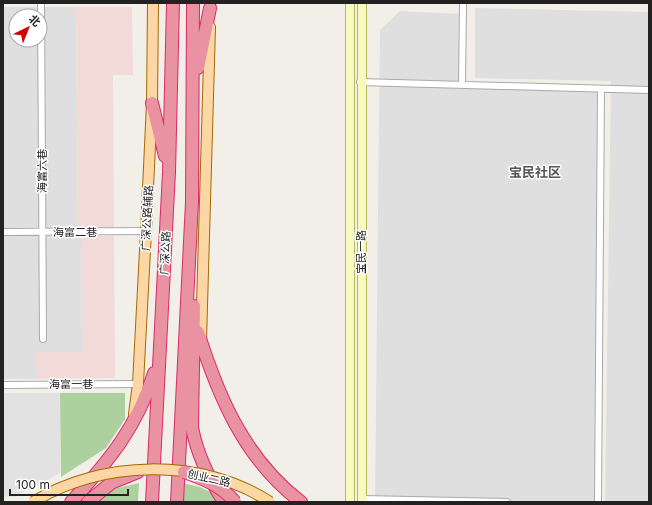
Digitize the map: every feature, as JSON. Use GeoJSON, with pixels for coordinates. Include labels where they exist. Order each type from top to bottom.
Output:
{"type":"FeatureCollection","features":[{"type":"Feature","properties":{"kind":"highway","name":"广深公路"},"geometry":{"type":"LineString","coordinates":[[152,502],[169,172],[173,3]]}},
{"type":"Feature","properties":{"kind":"highway"},"geometry":{"type":"LineString","coordinates":[[177,502],[191,230],[193,3]]}},
{"type":"Feature","properties":{"kind":"highway"},"geometry":{"type":"LineString","coordinates":[[193,94],[211,6]]}},
{"type":"Feature","properties":{"kind":"highway"},"geometry":{"type":"LineString","coordinates":[[152,103],[169,172]]}},
{"type":"Feature","properties":{"kind":"highway"},"geometry":{"type":"LineString","coordinates":[[191,230],[195,322],[192,427],[200,457],[210,480],[224,502]]}},
{"type":"Feature","properties":{"kind":"highway"},"geometry":{"type":"LineString","coordinates":[[195,322],[201,343],[223,402],[240,434],[280,486],[301,502]]}},
{"type":"Feature","properties":{"kind":"highway"},"geometry":{"type":"LineString","coordinates":[[201,343],[206,374],[217,407],[238,444],[261,475],[291,502]]}},
{"type":"Feature","properties":{"kind":"highway"},"geometry":{"type":"LineString","coordinates":[[71,502],[114,454],[129,432],[147,393],[160,354]]}},
{"type":"Feature","properties":{"kind":"highway"},"geometry":{"type":"LineString","coordinates":[[88,502],[110,483],[143,470]]}},
{"type":"Feature","properties":{"kind":"highway"},"geometry":{"type":"LineString","coordinates":[[184,472],[202,478],[218,486],[235,502]]}},
{"type":"Feature","properties":{"kind":"main road","name":"广深公路辅路"},"geometry":{"type":"LineString","coordinates":[[129,432],[135,407],[138,384],[152,103],[153,3]]}},
{"type":"Feature","properties":{"kind":"main road","name":"宝民一路"},"geometry":{"type":"LineString","coordinates":[[350,3],[350,502]]}},
{"type":"Feature","properties":{"kind":"main road","name":"宝民一路"},"geometry":{"type":"LineString","coordinates":[[362,3],[360,82],[362,501]]}},
{"type":"Feature","properties":{"kind":"main road"},"geometry":{"type":"LineString","coordinates":[[201,343],[211,6]]}},
{"type":"Feature","properties":{"kind":"main road","name":"创业二路"},"geometry":{"type":"LineString","coordinates":[[33,502],[62,486],[88,478],[122,471],[143,470],[184,472],[223,480],[248,490],[270,502]]}},
{"type":"Feature","properties":{"kind":"street","name":"海富六巷"},"geometry":{"type":"LineString","coordinates":[[41,3],[43,339]]}},
{"type":"Feature","properties":{"kind":"street"},"geometry":{"type":"LineString","coordinates":[[462,84],[463,3]]}},
{"type":"Feature","properties":{"kind":"street"},"geometry":{"type":"LineString","coordinates":[[360,82],[649,90]]}},
{"type":"Feature","properties":{"kind":"street"},"geometry":{"type":"LineString","coordinates":[[598,502],[601,89]]}},
{"type":"Feature","properties":{"kind":"street","name":"海富二巷"},"geometry":{"type":"LineString","coordinates":[[3,232],[146,231]]}},
{"type":"Feature","properties":{"kind":"street","name":"海富一巷"},"geometry":{"type":"LineString","coordinates":[[3,385],[138,384]]}},
{"type":"Feature","properties":{"kind":"street"},"geometry":{"type":"LineString","coordinates":[[362,501],[507,502]]}},
{"type":"Feature","properties":{"kind":"shaded area"},"geometry":{"type":"Polygon","coordinates":[[[3,7],[38,7],[8,8],[8,48],[38,48],[40,229],[3,229],[3,7]]]}},
{"type":"Feature","properties":{"kind":"shaded area"},"geometry":{"type":"Polygon","coordinates":[[[76,7],[78,228],[45,229],[43,48],[48,48],[48,8],[43,8],[76,7]]]}},
{"type":"Feature","properties":{"kind":"shaded area"},"geometry":{"type":"Polygon","coordinates":[[[76,7],[132,7],[133,75],[113,75],[114,228],[78,228],[76,7]]]}},
{"type":"Feature","properties":{"kind":"shaded area"},"geometry":{"type":"Polygon","coordinates":[[[475,8],[649,12],[649,502],[605,502],[611,81],[475,78],[475,8]]]}},
{"type":"Feature","properties":{"kind":"shaded area"},"geometry":{"type":"Polygon","coordinates":[[[400,11],[463,14],[462,84],[601,89],[598,502],[375,499],[380,30],[400,11]]]}},
{"type":"Feature","properties":{"kind":"shaded area"},"geometry":{"type":"Polygon","coordinates":[[[3,236],[82,236],[83,353],[37,353],[37,379],[3,379],[3,236]]]}},
{"type":"Feature","properties":{"kind":"shaded area"},"geometry":{"type":"Polygon","coordinates":[[[82,236],[114,236],[115,378],[37,379],[36,353],[83,352],[82,236]]]}},
{"type":"Feature","properties":{"kind":"shaded area"},"geometry":{"type":"Polygon","coordinates":[[[3,393],[60,393],[60,473],[14,497],[3,497],[3,393]]]}},
{"type":"Feature","properties":{"kind":"green space"},"geometry":{"type":"Polygon","coordinates":[[[60,393],[125,393],[125,419],[106,448],[61,477],[60,393]]]}},
{"type":"Feature","properties":{"kind":"green space"},"geometry":{"type":"Polygon","coordinates":[[[179,482],[200,487],[218,496],[214,502],[178,502],[179,482]]]}},
{"type":"Feature","properties":{"kind":"green space"},"geometry":{"type":"Polygon","coordinates":[[[139,483],[138,502],[97,502],[114,489],[139,483]]]}},
{"type":"Feature","properties":{"kind":"district","name":"宝民社区"},"geometry":{"type":"Point","coordinates":[535,172]}}]}
